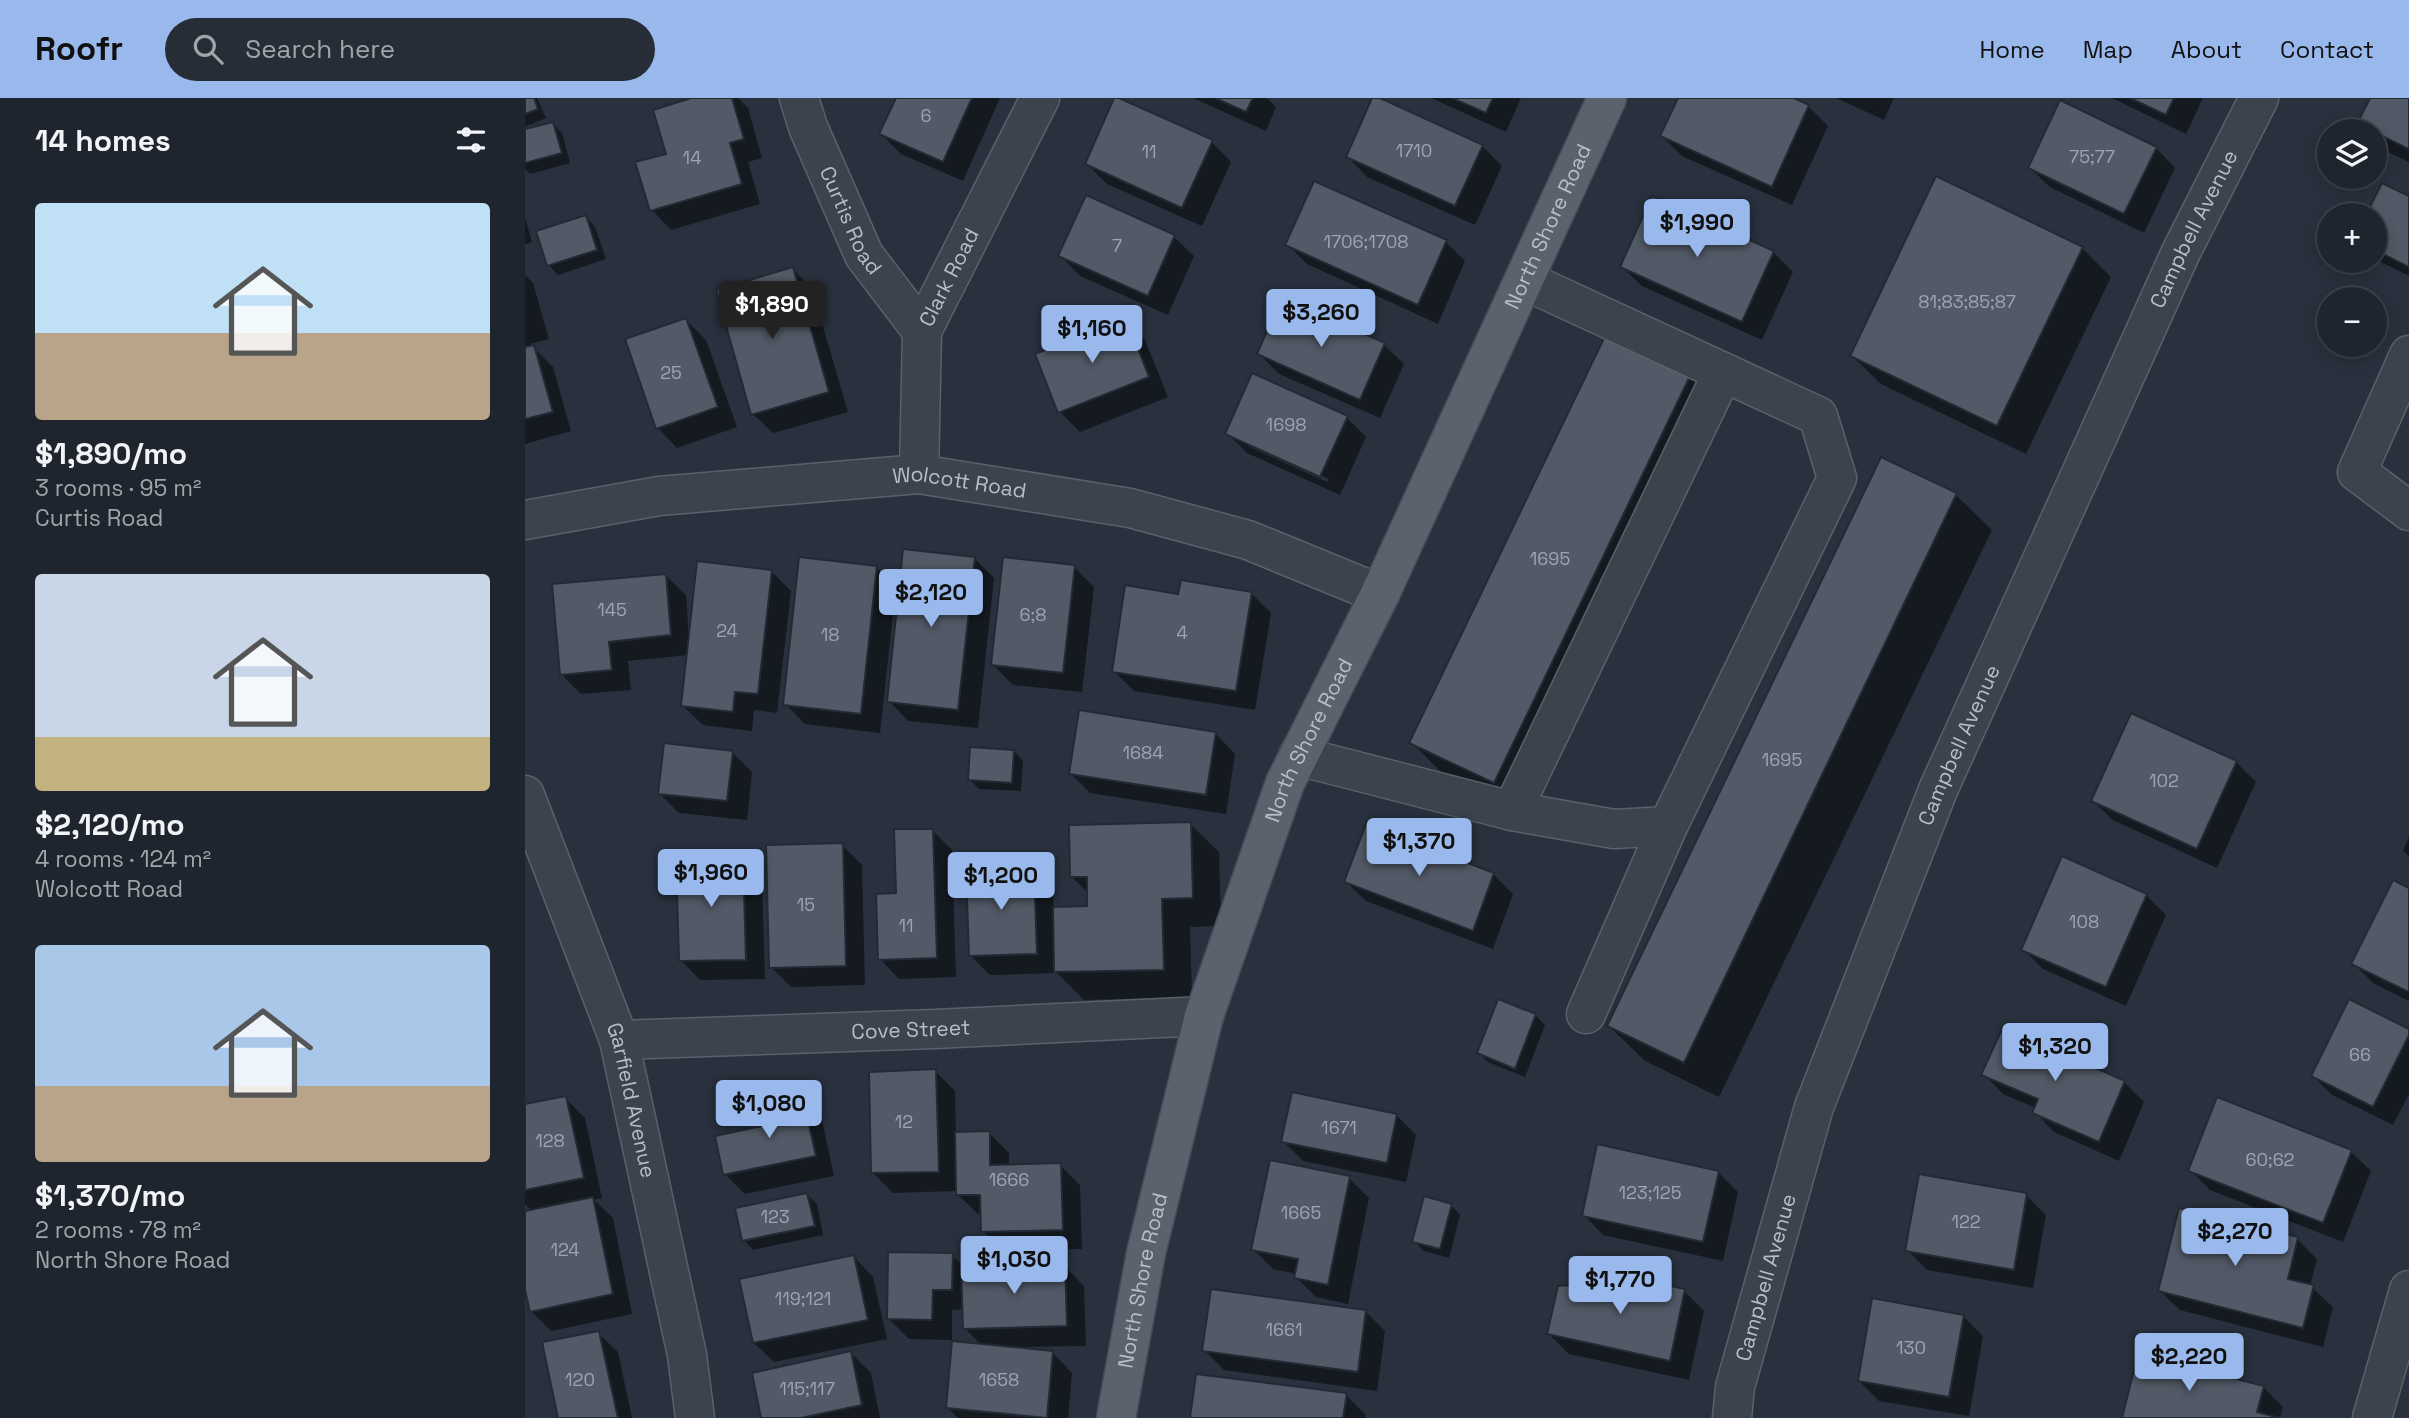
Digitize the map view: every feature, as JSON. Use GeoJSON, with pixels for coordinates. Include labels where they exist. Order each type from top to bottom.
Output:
{"type":"FeatureCollection","features":[{"type":"Feature","properties":{"kind":"main road","name":"North Shore Road"},"geometry":{"type":"LineString","coordinates":[[1116,1418],[1146,1253],[1204,1016],[1285,783],[1380,594],[1607,98]]}},
{"type":"Feature","properties":{"kind":"street","name":"Curtis Road"},"geometry":{"type":"LineString","coordinates":[[799,98],[864,255],[922,331]]}},
{"type":"Feature","properties":{"kind":"street","name":"Clark Road"},"geometry":{"type":"LineString","coordinates":[[919,474],[922,331],[1040,98]]}},
{"type":"Feature","properties":{"kind":"street","name":"Campbell Avenue"},"geometry":{"type":"LineString","coordinates":[[1732,1418],[1735,1387],[1814,1107],[1933,803],[2181,252],[2259,98]]}},
{"type":"Feature","properties":{"kind":"street"},"geometry":{"type":"LineString","coordinates":[[1524,280],[1818,416],[1837,478],[1668,826],[1586,1014]]}},
{"type":"Feature","properties":{"kind":"street"},"geometry":{"type":"LineString","coordinates":[[2409,355],[2357,472],[2409,511]]}},
{"type":"Feature","properties":{"kind":"street"},"geometry":{"type":"LineString","coordinates":[[1512,811],[1723,372]]}},
{"type":"Feature","properties":{"kind":"street","name":"Wolcott Road"},"geometry":{"type":"LineString","coordinates":[[525,520],[659,496],[919,474],[1131,508],[1248,540],[1380,594]]}},
{"type":"Feature","properties":{"kind":"street"},"geometry":{"type":"LineString","coordinates":[[1298,756],[1512,811],[1614,829],[1668,826]]}},
{"type":"Feature","properties":{"kind":"street","name":"Garfield Avenue"},"geometry":{"type":"LineString","coordinates":[[525,795],[619,1040],[687,1355],[695,1418]]}},
{"type":"Feature","properties":{"kind":"street","name":"Cove Street"},"geometry":{"type":"LineString","coordinates":[[619,1040],[1204,1016]]}},
{"type":"Feature","properties":{"kind":"street"},"geometry":{"type":"LineString","coordinates":[[2372,1418],[2409,1290]]}},
{"type":"Feature","properties":{"kind":"building"},"geometry":{"type":"Polygon","coordinates":[[[525,98],[534,98],[538,109],[525,114],[525,98]]]}},
{"type":"Feature","properties":{"kind":"building"},"geometry":{"type":"Polygon","coordinates":[[[691,98],[732,98],[744,139],[730,143],[742,184],[650,211],[635,162],[666,154],[653,110],[691,98]]]}},
{"type":"Feature","properties":{"kind":"building"},"geometry":{"type":"Polygon","coordinates":[[[896,98],[972,98],[943,162],[879,134],[896,98]]]}},
{"type":"Feature","properties":{"kind":"building"},"geometry":{"type":"Polygon","coordinates":[[[1114,98],[1213,140],[1182,208],[1085,164],[1114,98]]]}},
{"type":"Feature","properties":{"kind":"building"},"geometry":{"type":"Polygon","coordinates":[[[1215,98],[1253,98],[1246,112],[1215,98]]]}},
{"type":"Feature","properties":{"kind":"building"},"geometry":{"type":"Polygon","coordinates":[[[1372,98],[1380,98],[1483,145],[1455,206],[1346,157],[1372,98]]]}},
{"type":"Feature","properties":{"kind":"building"},"geometry":{"type":"Polygon","coordinates":[[[1452,98],[1493,98],[1486,113],[1452,98]]]}},
{"type":"Feature","properties":{"kind":"building"},"geometry":{"type":"Polygon","coordinates":[[[1678,98],[1794,98],[1809,105],[1772,187],[1660,136],[1678,98]]]}},
{"type":"Feature","properties":{"kind":"building"},"geometry":{"type":"Polygon","coordinates":[[[2130,98],[2174,98],[2166,115],[2130,98]]]}},
{"type":"Feature","properties":{"kind":"building"},"geometry":{"type":"Polygon","coordinates":[[[2370,98],[2409,98],[2409,149],[2387,138],[2387,119],[2360,119],[2370,98]]]}},
{"type":"Feature","properties":{"kind":"building"},"geometry":{"type":"Polygon","coordinates":[[[2060,100],[2157,147],[2124,214],[2028,168],[2060,100]]]}},
{"type":"Feature","properties":{"kind":"building"},"geometry":{"type":"Polygon","coordinates":[[[553,122],[562,153],[525,163],[525,129],[553,122]]]}},
{"type":"Feature","properties":{"kind":"building"},"geometry":{"type":"Polygon","coordinates":[[[1936,176],[2083,247],[1997,426],[1850,356],[1936,176]]]}},
{"type":"Feature","properties":{"kind":"building"},"geometry":{"type":"Polygon","coordinates":[[[1314,181],[1447,240],[1418,305],[1285,245],[1314,181]]]}},
{"type":"Feature","properties":{"kind":"building"},"geometry":{"type":"Polygon","coordinates":[[[2387,185],[2409,196],[2409,267],[2387,256],[2387,203],[2372,203],[2379,189],[2387,189],[2387,185]]]}},
{"type":"Feature","properties":{"kind":"building"},"geometry":{"type":"Polygon","coordinates":[[[1086,195],[1175,235],[1148,296],[1058,256],[1086,195]]]}},
{"type":"Feature","properties":{"kind":"building"},"geometry":{"type":"Polygon","coordinates":[[[1652,196],[1774,251],[1742,322],[1620,267],[1652,196]]]}},
{"type":"Feature","properties":{"kind":"building"},"geometry":{"type":"Polygon","coordinates":[[[586,215],[597,250],[547,266],[536,231],[586,215]]]}},
{"type":"Feature","properties":{"kind":"building"},"geometry":{"type":"Polygon","coordinates":[[[793,267],[829,392],[751,415],[716,290],[793,267]]]}},
{"type":"Feature","properties":{"kind":"building"},"geometry":{"type":"Polygon","coordinates":[[[1282,297],[1385,343],[1360,400],[1257,354],[1282,297]]]}},
{"type":"Feature","properties":{"kind":"building"},"geometry":{"type":"Polygon","coordinates":[[[686,318],[718,407],[656,429],[625,339],[686,318]]]}},
{"type":"Feature","properties":{"kind":"building"},"geometry":{"type":"Polygon","coordinates":[[[1126,318],[1149,377],[1058,413],[1035,354],[1126,318]]]}},
{"type":"Feature","properties":{"kind":"building"},"geometry":{"type":"Polygon","coordinates":[[[1606,334],[1691,374],[1494,783],[1409,743],[1606,334]]]}},
{"type":"Feature","properties":{"kind":"building"},"geometry":{"type":"Polygon","coordinates":[[[534,345],[553,412],[525,419],[525,347],[534,345]]]}},
{"type":"Feature","properties":{"kind":"building"},"geometry":{"type":"Polygon","coordinates":[[[1252,373],[1348,416],[1320,477],[1225,434],[1252,373]]]}},
{"type":"Feature","properties":{"kind":"building"},"geometry":{"type":"Polygon","coordinates":[[[1881,457],[1957,493],[1684,1063],[1607,1026],[1881,457]]]}},
{"type":"Feature","properties":{"kind":"building"},"geometry":{"type":"Polygon","coordinates":[[[903,549],[975,557],[958,710],[887,702],[903,549]]]}},
{"type":"Feature","properties":{"kind":"building"},"geometry":{"type":"Polygon","coordinates":[[[799,557],[877,566],[861,714],[783,705],[799,557]]]}},
{"type":"Feature","properties":{"kind":"building"},"geometry":{"type":"Polygon","coordinates":[[[1003,557],[1075,565],[1063,673],[991,665],[1003,557]]]}},
{"type":"Feature","properties":{"kind":"building"},"geometry":{"type":"Polygon","coordinates":[[[697,561],[772,570],[758,694],[735,692],[733,712],[681,706],[697,561]]]}},
{"type":"Feature","properties":{"kind":"building"},"geometry":{"type":"Polygon","coordinates":[[[666,574],[671,635],[609,642],[612,670],[560,675],[552,584],[666,574]]]}},
{"type":"Feature","properties":{"kind":"building"},"geometry":{"type":"Polygon","coordinates":[[[1181,580],[1252,592],[1236,691],[1112,672],[1125,585],[1178,594],[1181,580]]]}},
{"type":"Feature","properties":{"kind":"building"},"geometry":{"type":"Polygon","coordinates":[[[1079,710],[1216,732],[1206,795],[1069,774],[1079,710]]]}},
{"type":"Feature","properties":{"kind":"building"},"geometry":{"type":"Polygon","coordinates":[[[2131,713],[2237,761],[2197,849],[2091,801],[2131,713]]]}},
{"type":"Feature","properties":{"kind":"building"},"geometry":{"type":"Polygon","coordinates":[[[664,743],[733,751],[727,801],[658,794],[664,743]]]}},
{"type":"Feature","properties":{"kind":"building"},"geometry":{"type":"Polygon","coordinates":[[[970,747],[1014,750],[1012,783],[968,780],[970,747]]]}},
{"type":"Feature","properties":{"kind":"building"},"geometry":{"type":"Polygon","coordinates":[[[1191,822],[1193,898],[1162,899],[1164,970],[1054,972],[1053,907],[1087,906],[1087,877],[1070,877],[1069,825],[1191,822]]]}},
{"type":"Feature","properties":{"kind":"building"},"geometry":{"type":"Polygon","coordinates":[[[1366,824],[1494,873],[1473,931],[1344,882],[1366,824]]]}},
{"type":"Feature","properties":{"kind":"building"},"geometry":{"type":"Polygon","coordinates":[[[894,829],[933,829],[937,958],[878,960],[876,894],[896,893],[894,829]]]}},
{"type":"Feature","properties":{"kind":"building"},"geometry":{"type":"Polygon","coordinates":[[[843,843],[846,966],[769,968],[766,845],[843,843]]]}},
{"type":"Feature","properties":{"kind":"building"},"geometry":{"type":"Polygon","coordinates":[[[743,856],[746,960],[679,961],[676,858],[743,856]]]}},
{"type":"Feature","properties":{"kind":"building"},"geometry":{"type":"Polygon","coordinates":[[[2062,856],[2147,894],[2106,987],[2021,950],[2062,856]]]}},
{"type":"Feature","properties":{"kind":"building"},"geometry":{"type":"Polygon","coordinates":[[[1034,869],[1037,954],[969,956],[966,870],[1034,869]]]}},
{"type":"Feature","properties":{"kind":"building"},"geometry":{"type":"Polygon","coordinates":[[[2393,880],[2409,888],[2409,992],[2351,964],[2393,880]]]}},
{"type":"Feature","properties":{"kind":"building"},"geometry":{"type":"Polygon","coordinates":[[[1498,999],[1536,1014],[1515,1069],[1477,1053],[1498,999]]]}},
{"type":"Feature","properties":{"kind":"building"},"geometry":{"type":"Polygon","coordinates":[[[2349,999],[2409,1029],[2409,1035],[2373,1107],[2311,1076],[2349,999]]]}},
{"type":"Feature","properties":{"kind":"building"},"geometry":{"type":"Polygon","coordinates":[[[2003,1027],[2125,1081],[2099,1142],[2032,1113],[2038,1099],[1981,1075],[2003,1027]]]}},
{"type":"Feature","properties":{"kind":"building"},"geometry":{"type":"Polygon","coordinates":[[[936,1069],[939,1172],[871,1173],[869,1072],[936,1069]]]}},
{"type":"Feature","properties":{"kind":"building"},"geometry":{"type":"Polygon","coordinates":[[[1292,1092],[1397,1114],[1387,1163],[1281,1142],[1292,1092]]]}},
{"type":"Feature","properties":{"kind":"building"},"geometry":{"type":"Polygon","coordinates":[[[566,1096],[584,1178],[525,1190],[525,1104],[566,1096]]]}},
{"type":"Feature","properties":{"kind":"building"},"geometry":{"type":"Polygon","coordinates":[[[2217,1097],[2352,1150],[2323,1223],[2188,1171],[2217,1097]]]}},
{"type":"Feature","properties":{"kind":"building"},"geometry":{"type":"Polygon","coordinates":[[[803,1098],[816,1156],[723,1175],[715,1136],[766,1125],[763,1106],[803,1098]]]}},
{"type":"Feature","properties":{"kind":"building"},"geometry":{"type":"Polygon","coordinates":[[[990,1131],[990,1165],[1061,1163],[1063,1230],[981,1232],[980,1195],[956,1195],[955,1132],[990,1131]]]}},
{"type":"Feature","properties":{"kind":"building"},"geometry":{"type":"Polygon","coordinates":[[[1597,1144],[1719,1171],[1703,1242],[1582,1216],[1597,1144]]]}},
{"type":"Feature","properties":{"kind":"building"},"geometry":{"type":"Polygon","coordinates":[[[1270,1160],[1350,1176],[1328,1285],[1294,1278],[1298,1259],[1251,1250],[1270,1160]]]}},
{"type":"Feature","properties":{"kind":"building"},"geometry":{"type":"Polygon","coordinates":[[[1919,1174],[2027,1193],[2014,1270],[1905,1251],[1919,1174]]]}},
{"type":"Feature","properties":{"kind":"building"},"geometry":{"type":"Polygon","coordinates":[[[807,1193],[815,1226],[742,1241],[735,1208],[807,1193]]]}},
{"type":"Feature","properties":{"kind":"building"},"geometry":{"type":"Polygon","coordinates":[[[1424,1196],[1452,1204],[1440,1249],[1412,1242],[1424,1196]]]}},
{"type":"Feature","properties":{"kind":"building"},"geometry":{"type":"Polygon","coordinates":[[[593,1197],[613,1294],[530,1312],[525,1290],[525,1211],[593,1197]]]}},
{"type":"Feature","properties":{"kind":"building"},"geometry":{"type":"Polygon","coordinates":[[[2179,1208],[2298,1237],[2288,1279],[2314,1285],[2303,1328],[2158,1291],[2179,1208]]]}},
{"type":"Feature","properties":{"kind":"building"},"geometry":{"type":"Polygon","coordinates":[[[888,1252],[953,1253],[952,1290],[933,1290],[932,1320],[887,1319],[888,1252]]]}},
{"type":"Feature","properties":{"kind":"building"},"geometry":{"type":"Polygon","coordinates":[[[854,1255],[868,1320],[753,1343],[739,1279],[854,1255]]]}},
{"type":"Feature","properties":{"kind":"building"},"geometry":{"type":"Polygon","coordinates":[[[1065,1264],[1067,1326],[963,1329],[961,1267],[1065,1264]]]}},
{"type":"Feature","properties":{"kind":"building"},"geometry":{"type":"Polygon","coordinates":[[[1643,1280],[1685,1289],[1670,1361],[1547,1334],[1558,1286],[1643,1280]]]}},
{"type":"Feature","properties":{"kind":"building"},"geometry":{"type":"Polygon","coordinates":[[[1211,1289],[1366,1310],[1358,1372],[1202,1351],[1211,1289]]]}},
{"type":"Feature","properties":{"kind":"building"},"geometry":{"type":"Polygon","coordinates":[[[1872,1298],[1964,1315],[1949,1397],[1858,1381],[1872,1298]]]}},
{"type":"Feature","properties":{"kind":"building"},"geometry":{"type":"Polygon","coordinates":[[[599,1331],[618,1418],[558,1418],[542,1342],[599,1331]]]}},
{"type":"Feature","properties":{"kind":"building"},"geometry":{"type":"Polygon","coordinates":[[[952,1341],[1053,1351],[1047,1418],[946,1408],[952,1341]]]}},
{"type":"Feature","properties":{"kind":"building"},"geometry":{"type":"Polygon","coordinates":[[[851,1351],[862,1405],[801,1418],[761,1418],[752,1373],[851,1351]]]}},
{"type":"Feature","properties":{"kind":"building"},"geometry":{"type":"Polygon","coordinates":[[[2138,1354],[2264,1386],[2257,1412],[2280,1418],[2122,1418],[2138,1354]]]}},
{"type":"Feature","properties":{"kind":"building"},"geometry":{"type":"Polygon","coordinates":[[[1196,1374],[1347,1393],[1343,1418],[1190,1418],[1196,1374]]]}}]}
